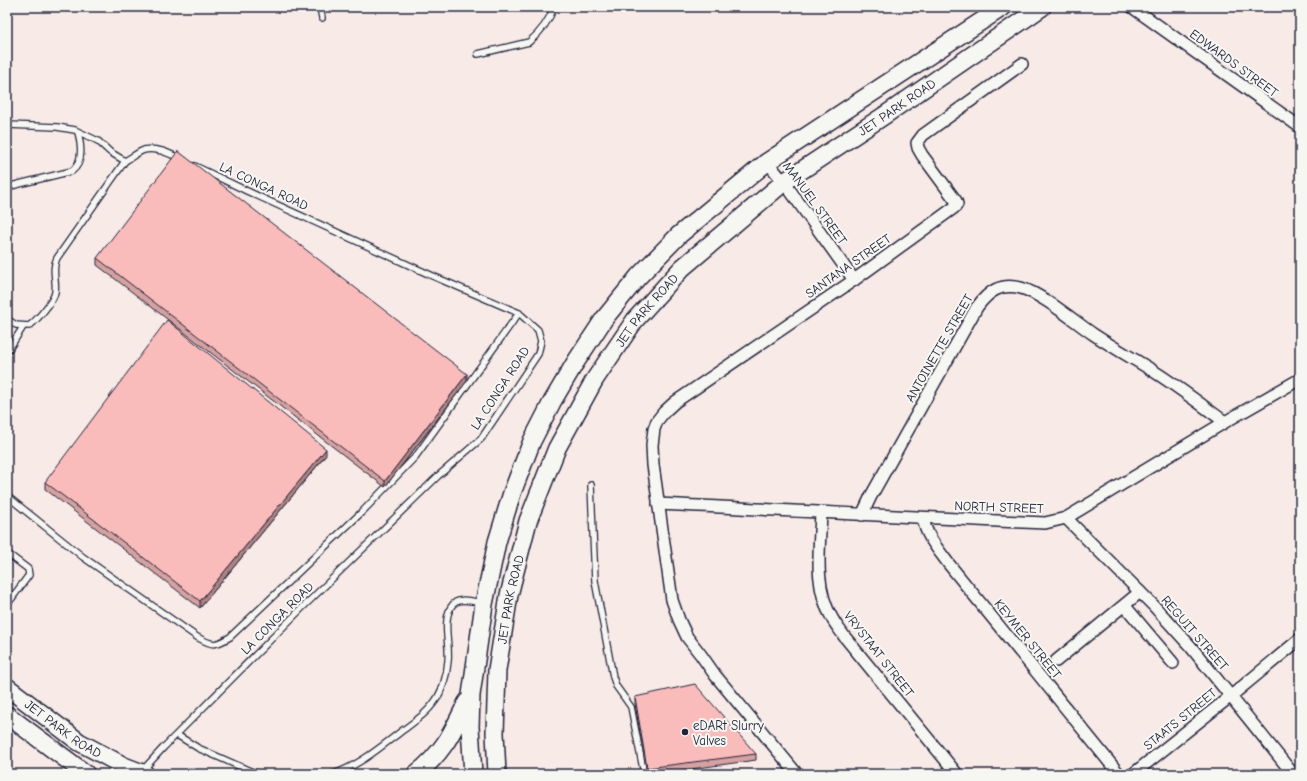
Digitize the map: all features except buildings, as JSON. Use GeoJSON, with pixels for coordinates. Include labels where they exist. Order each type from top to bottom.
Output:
{"type":"FeatureCollection","features":[{"type":"Feature","properties":{"kind":"main road","name":"JET PARK ROAD"},"geometry":{"type":"LineString","coordinates":[[472,774],[470,726],[471,695],[484,604],[497,542],[512,492],[532,441],[575,362],[604,319],[638,277],[679,235],[767,162],[1003,7]]}},
{"type":"Feature","properties":{"kind":"main road","name":"JET PARK ROAD"},"geometry":{"type":"LineString","coordinates":[[497,774],[495,733],[497,670],[509,595],[528,521],[557,448],[595,379],[635,320],[682,268],[784,182],[885,115],[1042,7]]}},
{"type":"Feature","properties":{"kind":"main road","name":"JET PARK ROAD"},"geometry":{"type":"LineString","coordinates":[[7,687],[79,742],[124,766],[142,773]]}},
{"type":"Feature","properties":{"kind":"main road"},"geometry":{"type":"LineString","coordinates":[[416,774],[437,755],[450,738],[471,695]]}},
{"type":"Feature","properties":{"kind":"main road","name":"JET PARK ROAD"},"geometry":{"type":"LineString","coordinates":[[7,715],[86,774]]}},
{"type":"Feature","properties":{"kind":"street","name":"EDWARDS STREET"},"geometry":{"type":"LineString","coordinates":[[1132,7],[1300,127]]}},
{"type":"Feature","properties":{"kind":"street","name":"SANTANA STREET"},"geometry":{"type":"LineString","coordinates":[[797,774],[715,675],[687,637],[679,620],[672,600],[658,504],[653,465],[652,445],[654,429],[657,421],[664,412],[676,402],[854,280],[955,207],[957,204],[956,201],[922,155],[917,143],[923,135],[1022,64]]}},
{"type":"Feature","properties":{"kind":"street","name":"MANUEL STREET"},"geometry":{"type":"LineString","coordinates":[[767,162],[784,182],[854,280]]}},
{"type":"Feature","properties":{"kind":"street","name":"ANTOINETTE STREET"},"geometry":{"type":"LineString","coordinates":[[862,514],[977,307],[985,296],[998,288],[1021,288],[1042,299],[1158,375],[1225,422]]}},
{"type":"Feature","properties":{"kind":"street","name":"NORTH STREET"},"geometry":{"type":"LineString","coordinates":[[658,504],[923,518],[1045,522],[1066,518],[1225,422],[1300,379]]}},
{"type":"Feature","properties":{"kind":"street","name":"VRYSTAAT STREET"},"geometry":{"type":"LineString","coordinates":[[821,512],[819,573],[825,603],[831,617],[844,636],[957,774]]}},
{"type":"Feature","properties":{"kind":"street","name":"KEYMER STREET"},"geometry":{"type":"LineString","coordinates":[[923,518],[924,527],[929,537],[948,563],[1119,774]]}},
{"type":"Feature","properties":{"kind":"street","name":"REGUIT STREET"},"geometry":{"type":"LineString","coordinates":[[1066,518],[1140,592],[1191,647],[1294,774]]}},
{"type":"Feature","properties":{"kind":"street"},"geometry":{"type":"LineString","coordinates":[[1056,661],[1140,592]]}},
{"type":"Feature","properties":{"kind":"street"},"geometry":{"type":"LineString","coordinates":[[1124,606],[1173,662]]}},
{"type":"Feature","properties":{"kind":"street","name":"STAATS STREET"},"geometry":{"type":"LineString","coordinates":[[1133,774],[1300,639]]}},
{"type":"Feature","properties":{"kind":"lane"},"geometry":{"type":"LineString","coordinates":[[320,7],[322,18]]}},
{"type":"Feature","properties":{"kind":"lane"},"geometry":{"type":"LineString","coordinates":[[478,54],[529,42],[535,37],[550,18],[554,7]]}},
{"type":"Feature","properties":{"kind":"lane"},"geometry":{"type":"LineString","coordinates":[[7,125],[70,128],[98,141],[110,152],[125,161],[57,258],[54,264],[55,284],[53,298],[29,326],[23,327],[8,320]]}},
{"type":"Feature","properties":{"kind":"lane"},"geometry":{"type":"LineString","coordinates":[[7,186],[72,171],[76,168],[81,149],[78,132]]}},
{"type":"Feature","properties":{"kind":"lane","name":"LA CONGA ROAD"},"geometry":{"type":"LineString","coordinates":[[125,161],[144,150],[166,152],[247,191],[435,277],[519,313],[538,330],[542,341],[538,354],[481,439],[438,476],[303,607],[176,735],[142,773]]}},
{"type":"Feature","properties":{"kind":"lane"},"geometry":{"type":"LineString","coordinates":[[7,496],[83,557],[197,637],[210,644],[218,644],[230,637],[363,512],[416,456],[519,313]]}},
{"type":"Feature","properties":{"kind":"lane"},"geometry":{"type":"LineString","coordinates":[[7,352],[23,327]]}},
{"type":"Feature","properties":{"kind":"lane"},"geometry":{"type":"LineString","coordinates":[[591,485],[595,581],[613,677],[616,686],[631,707],[644,774]]}},
{"type":"Feature","properties":{"kind":"lane"},"geometry":{"type":"LineString","coordinates":[[7,553],[28,569],[29,572],[29,574],[9,596],[7,604]]}},
{"type":"Feature","properties":{"kind":"lane"},"geometry":{"type":"LineString","coordinates":[[333,774],[365,758],[430,709],[438,696],[447,671],[449,660],[447,619],[452,605],[463,600],[484,604]]}},
{"type":"Feature","properties":{"kind":"lane"},"geometry":{"type":"LineString","coordinates":[[176,735],[198,748],[257,774]]}},
{"type":"Feature","properties":{"kind":"lane"},"geometry":{"type":"LineString","coordinates":[[710,774],[735,774]]}},
{"type":"Feature","properties":{"kind":"place","name":"eDARt Slurry Valves"},"geometry":{"type":"Point","coordinates":[685,732]}}]}
